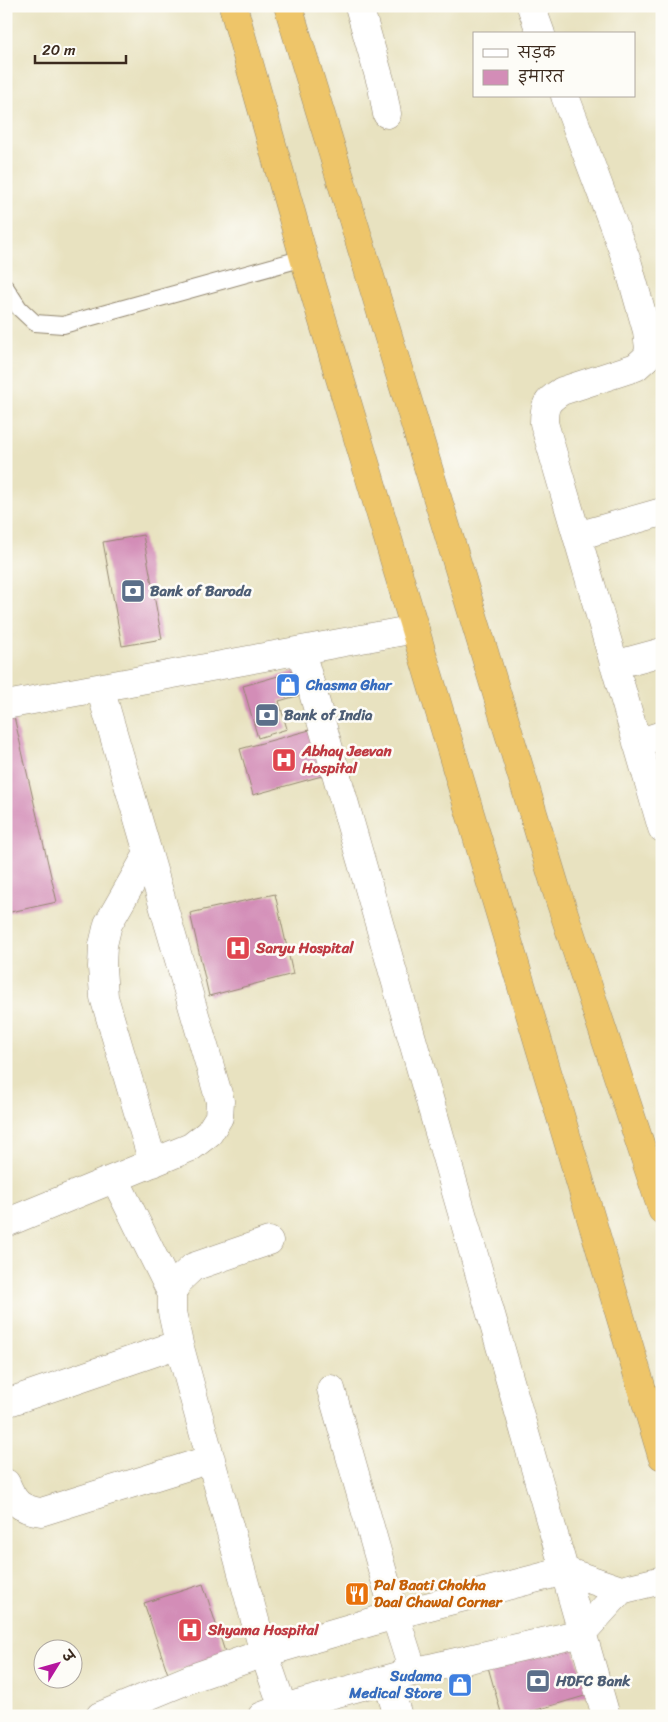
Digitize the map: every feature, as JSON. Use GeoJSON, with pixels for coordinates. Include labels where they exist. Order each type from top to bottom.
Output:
{"type":"FeatureCollection","features":[{"type":"Feature","properties":{"kind":"highway"},"geometry":{"type":"LineString","coordinates":[[233,6],[304,258],[662,1456]]}},
{"type":"Feature","properties":{"kind":"highway"},"geometry":{"type":"LineString","coordinates":[[288,6],[557,892],[662,1210]]}},
{"type":"Feature","properties":{"kind":"street"},"geometry":{"type":"LineString","coordinates":[[359,6],[382,87],[387,114]]}},
{"type":"Feature","properties":{"kind":"street"},"geometry":{"type":"LineString","coordinates":[[531,6],[540,32]]}},
{"type":"Feature","properties":{"kind":"street"},"geometry":{"type":"LineString","coordinates":[[566,98],[628,264],[647,331],[649,348],[647,357],[636,367],[562,391],[552,397],[544,408],[544,423],[614,665],[649,739],[662,828]]}},
{"type":"Feature","properties":{"kind":"street"},"geometry":{"type":"LineString","coordinates":[[576,536],[662,512]]}},
{"type":"Feature","properties":{"kind":"street"},"geometry":{"type":"LineString","coordinates":[[6,705],[415,629]]}},
{"type":"Feature","properties":{"kind":"street"},"geometry":{"type":"LineString","coordinates":[[301,651],[606,1716]]}},
{"type":"Feature","properties":{"kind":"street"},"geometry":{"type":"LineString","coordinates":[[614,665],[662,652]]}},
{"type":"Feature","properties":{"kind":"street"},"geometry":{"type":"LineString","coordinates":[[6,1224],[191,1147],[209,1133],[219,1118],[220,1101],[100,688]]}},
{"type":"Feature","properties":{"kind":"street"},"geometry":{"type":"LineString","coordinates":[[148,854],[108,924],[103,945],[102,967],[104,997],[153,1163]]}},
{"type":"Feature","properties":{"kind":"street"},"geometry":{"type":"LineString","coordinates":[[115,1179],[172,1294]]}},
{"type":"Feature","properties":{"kind":"street"},"geometry":{"type":"LineString","coordinates":[[269,1241],[193,1267],[178,1281],[172,1294],[172,1312],[179,1344],[264,1653],[272,1712],[413,1672],[582,1633],[621,1590]]}},
{"type":"Feature","properties":{"kind":"street"},"geometry":{"type":"LineString","coordinates":[[6,1403],[179,1344]]}},
{"type":"Feature","properties":{"kind":"street"},"geometry":{"type":"LineString","coordinates":[[330,1389],[413,1672]]}},
{"type":"Feature","properties":{"kind":"street"},"geometry":{"type":"LineString","coordinates":[[6,1483],[11,1496],[25,1510],[40,1512],[211,1459]]}},
{"type":"Feature","properties":{"kind":"street"},"geometry":{"type":"LineString","coordinates":[[100,1716],[192,1678],[264,1653],[395,1615],[564,1571],[621,1590],[662,1580]]}},
{"type":"Feature","properties":{"kind":"street"},"geometry":{"type":"LineString","coordinates":[[387,1680],[398,1716]]}},
{"type":"Feature","properties":{"kind":"lane"},"geometry":{"type":"LineString","coordinates":[[6,288],[19,308],[35,323],[64,324],[304,258]]}},
{"type":"Feature","properties":{"kind":"building","name":"Bank of Baroda"},"geometry":{"type":"Polygon","coordinates":[[[143,535],[162,639],[122,646],[103,542],[143,535]]]}},
{"type":"Feature","properties":{"kind":"building","name":"Bank of India"},"geometry":{"type":"Polygon","coordinates":[[[296,671],[304,694],[279,701],[287,729],[258,738],[243,686],[296,671]]]}},
{"type":"Feature","properties":{"kind":"building"},"geometry":{"type":"Polygon","coordinates":[[[12,708],[57,902],[6,913],[6,709],[12,708]]]}},
{"type":"Feature","properties":{"kind":"building"},"geometry":{"type":"Polygon","coordinates":[[[317,728],[329,774],[253,795],[240,749],[317,728]]]}},
{"type":"Feature","properties":{"kind":"building"},"geometry":{"type":"Polygon","coordinates":[[[275,894],[293,974],[209,996],[190,913],[275,894]]]}},
{"type":"Feature","properties":{"kind":"building"},"geometry":{"type":"Polygon","coordinates":[[[203,1584],[226,1655],[168,1674],[144,1603],[203,1584]]]}},
{"type":"Feature","properties":{"kind":"building","name":"HDFC Bank"},"geometry":{"type":"Polygon","coordinates":[[[572,1643],[588,1695],[516,1716],[502,1716],[488,1667],[572,1643]]]}},
{"type":"Feature","properties":{"kind":"place","name":"Bank of Baroda"},"geometry":{"type":"Point","coordinates":[133,591]}},
{"type":"Feature","properties":{"kind":"place","name":"Chasma Ghar"},"geometry":{"type":"Point","coordinates":[288,685]}},
{"type":"Feature","properties":{"kind":"place","name":"Bank of India"},"geometry":{"type":"Point","coordinates":[267,715]}},
{"type":"Feature","properties":{"kind":"place","name":"Abhay Jeevan Hospital"},"geometry":{"type":"Point","coordinates":[284,760]}},
{"type":"Feature","properties":{"kind":"place","name":"Saryu Hospital"},"geometry":{"type":"Point","coordinates":[238,948]}},
{"type":"Feature","properties":{"kind":"place","name":"Pal Baati Chokha Daal Chawal Corner"},"geometry":{"type":"Point","coordinates":[357,1594]}},
{"type":"Feature","properties":{"kind":"place","name":"Shyama Hospital"},"geometry":{"type":"Point","coordinates":[190,1630]}},
{"type":"Feature","properties":{"kind":"place","name":"HDFC Bank"},"geometry":{"type":"Point","coordinates":[538,1681]}},
{"type":"Feature","properties":{"kind":"place","name":"Sudama Medical Store"},"geometry":{"type":"Point","coordinates":[460,1685]}}]}
